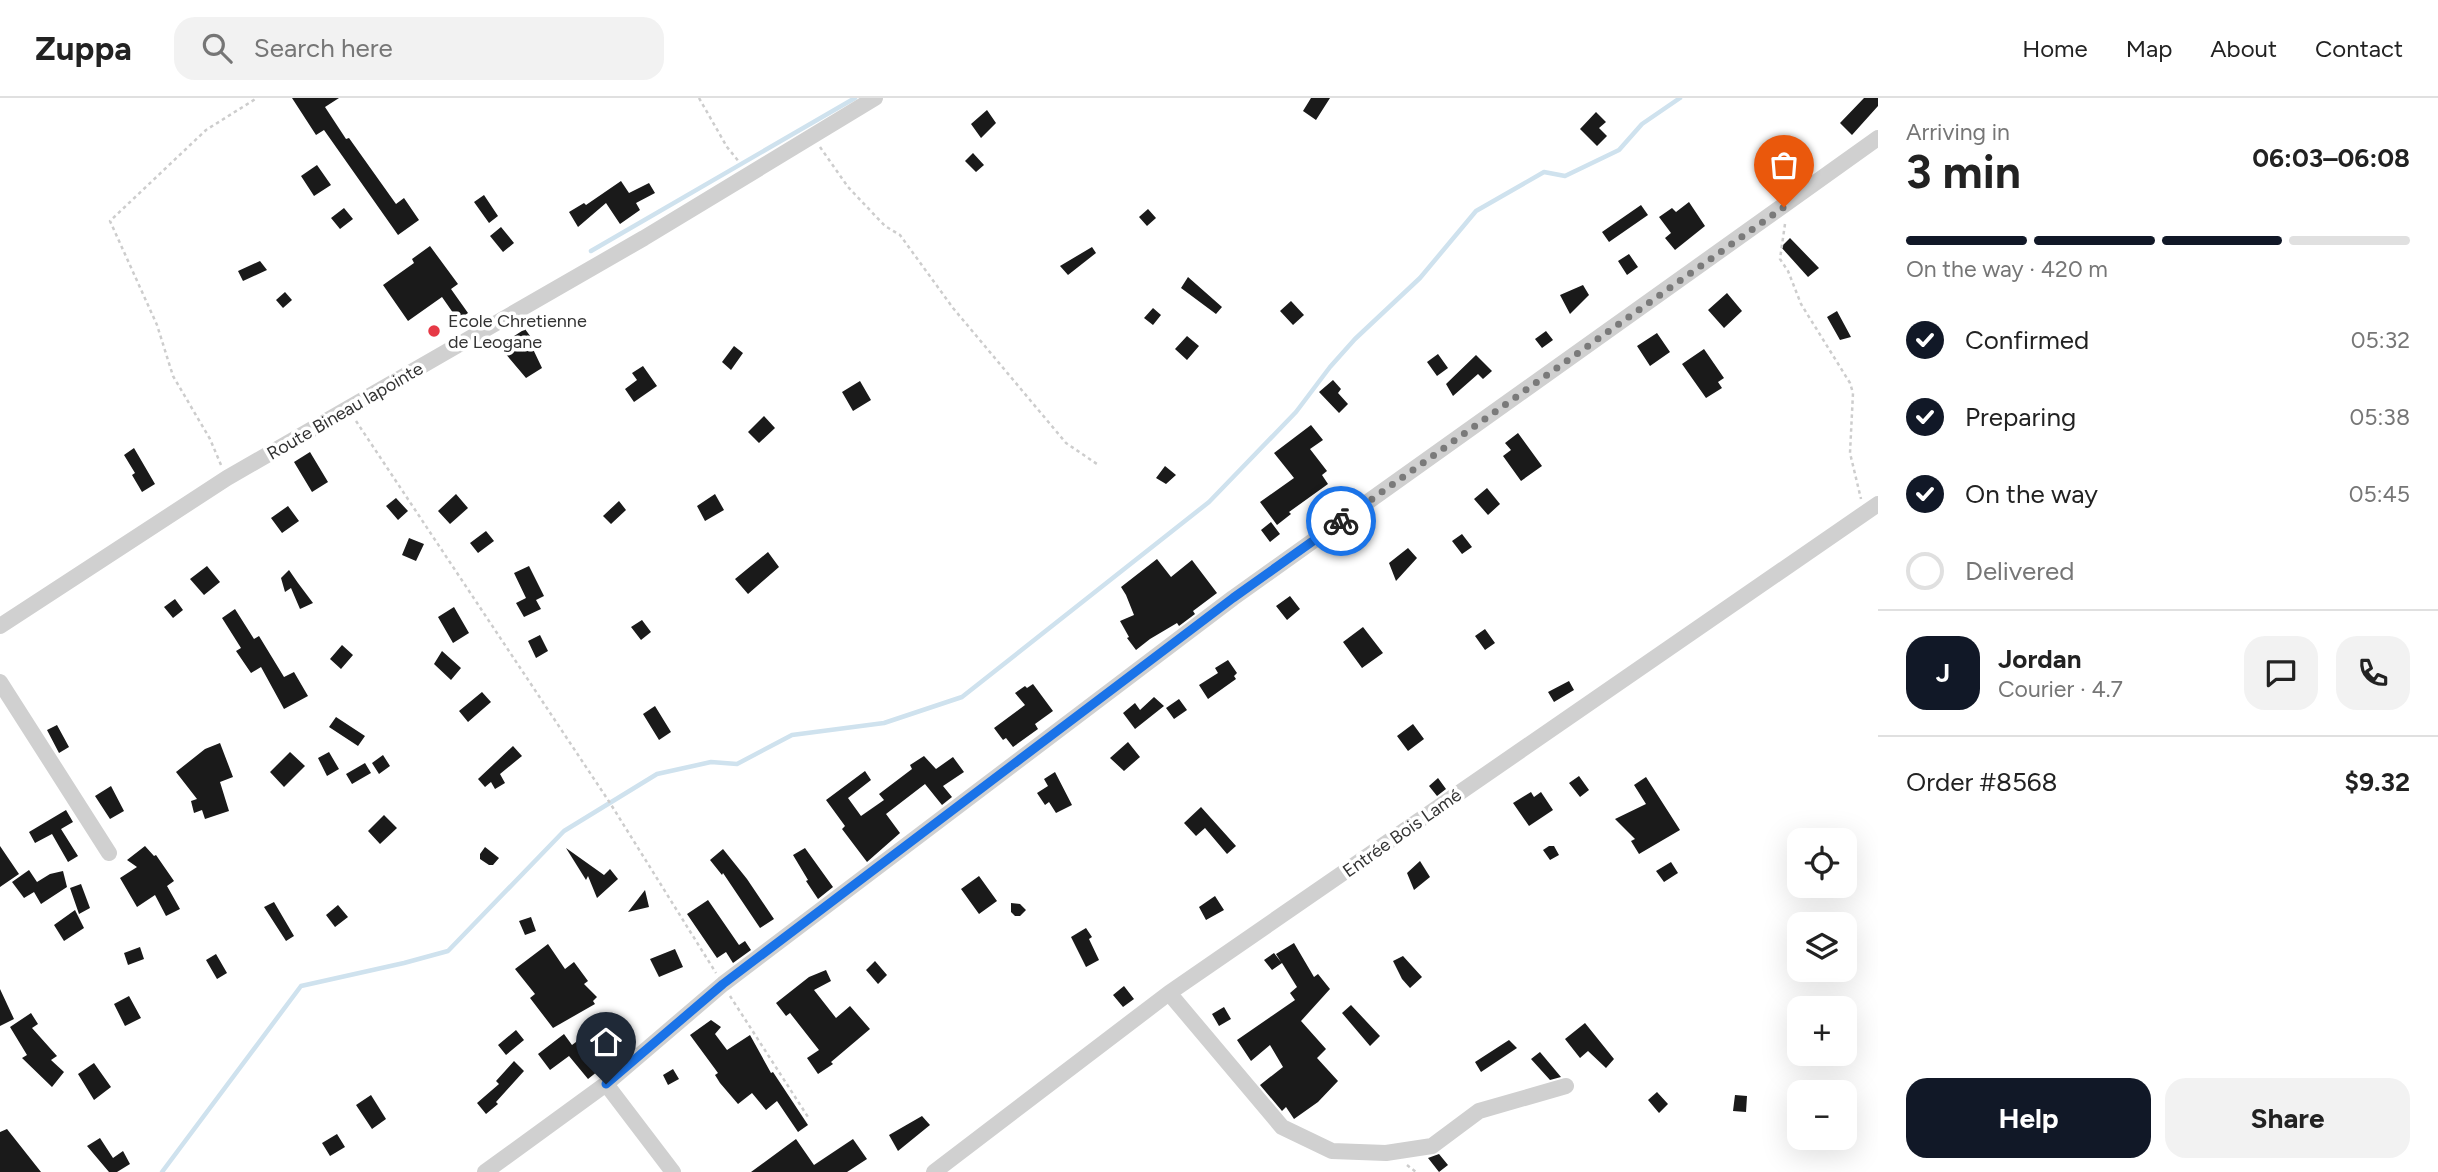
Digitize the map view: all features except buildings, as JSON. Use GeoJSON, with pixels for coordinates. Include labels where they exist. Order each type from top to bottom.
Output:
{"type":"FeatureCollection","features":[{"type":"Feature","properties":{"kind":"street","name":"Route Bineau lapointe"},"geometry":{"type":"LineString","coordinates":[[0,626],[227,478],[644,238],[875,98]]}},
{"type":"Feature","properties":{"kind":"street"},"geometry":{"type":"LineString","coordinates":[[485,1172],[606,1084],[723,984],[1233,598],[1878,138]]}},
{"type":"Feature","properties":{"kind":"street","name":"Entrée Bois Lamé"},"geometry":{"type":"LineString","coordinates":[[934,1172],[1169,993],[1878,504]]}},
{"type":"Feature","properties":{"kind":"street"},"geometry":{"type":"LineString","coordinates":[[0,682],[109,852]]}},
{"type":"Feature","properties":{"kind":"street"},"geometry":{"type":"LineString","coordinates":[[1169,993],[1282,1127],[1332,1151],[1386,1153],[1432,1146],[1479,1111],[1566,1086]]}},
{"type":"Feature","properties":{"kind":"street"},"geometry":{"type":"LineString","coordinates":[[606,1084],[673,1172]]}},
{"type":"Feature","properties":{"kind":"path"},"geometry":{"type":"LineString","coordinates":[[227,478],[210,439],[173,376],[157,324],[110,221],[206,130],[257,98]]}},
{"type":"Feature","properties":{"kind":"path"},"geometry":{"type":"LineString","coordinates":[[699,98],[727,147],[751,173]]}},
{"type":"Feature","properties":{"kind":"path"},"geometry":{"type":"LineString","coordinates":[[805,141],[819,146],[848,187],[885,226],[900,235],[954,308],[1066,443],[1097,464]]}},
{"type":"Feature","properties":{"kind":"path"},"geometry":{"type":"LineString","coordinates":[[1784,207],[1786,229],[1782,232],[1780,259],[1801,303],[1850,383],[1853,393],[1850,453],[1863,510],[1861,516]]}},
{"type":"Feature","properties":{"kind":"path"},"geometry":{"type":"LineString","coordinates":[[349,410],[610,803],[808,1117]]}},
{"type":"Feature","properties":{"kind":"waterway"},"geometry":{"type":"LineString","coordinates":[[591,251],[855,98]]}},
{"type":"Feature","properties":{"kind":"waterway"},"geometry":{"type":"LineString","coordinates":[[162,1172],[301,986],[448,951],[564,831],[657,774],[711,762],[737,764],[792,735],[884,723],[962,697],[1209,502],[1296,412],[1355,339],[1420,278],[1476,211],[1544,172],[1565,176],[1619,150],[1642,124],[1680,98]]}},
{"type":"Feature","properties":{"kind":"way so far"},"geometry":{"type":"LineString","coordinates":[[1341,521],[1784,207]]}},
{"type":"Feature","properties":{"kind":"place","name":"Ecole Chretienne de Leogane"},"geometry":{"type":"Point","coordinates":[434,331]}},
{"type":"Feature","properties":{"kind":"route"},"geometry":{"type":"LineString","coordinates":[[606,1084],[723,984],[1233,598],[1341,521]]}}]}
